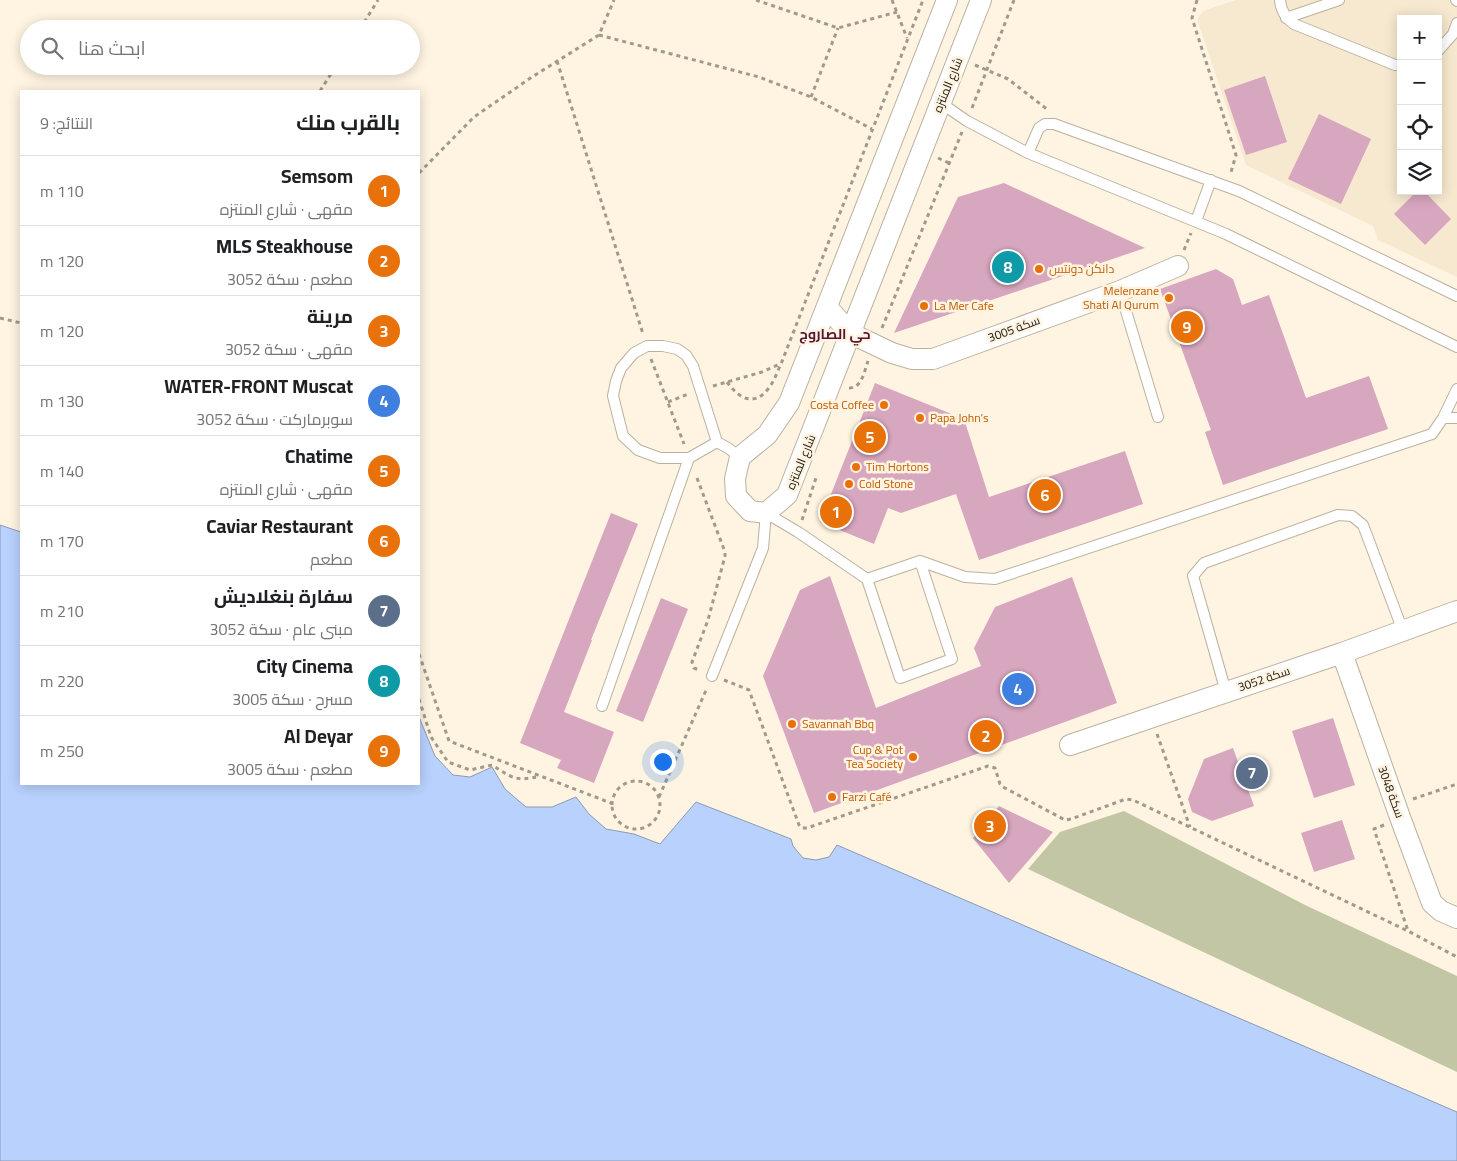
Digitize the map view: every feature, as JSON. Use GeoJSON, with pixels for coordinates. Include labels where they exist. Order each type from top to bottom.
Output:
{"type":"FeatureCollection","features":[{"type":"Feature","properties":{"kind":"street"},"geometry":{"type":"LineString","coordinates":[[766,513],[750,510],[736,496],[735,479],[740,457],[768,435],[789,404],[947,0]]}},
{"type":"Feature","properties":{"kind":"street","name":"شارع المنتزه"},"geometry":{"type":"LineString","coordinates":[[766,513],[787,495],[981,0]]}},
{"type":"Feature","properties":{"kind":"street"},"geometry":{"type":"LineString","coordinates":[[856,233],[885,244]]}},
{"type":"Feature","properties":{"kind":"street","name":"سكة 3005"},"geometry":{"type":"LineString","coordinates":[[850,333],[892,354],[912,360],[933,359],[1120,291],[1178,266]]}},
{"type":"Feature","properties":{"kind":"street"},"geometry":{"type":"LineString","coordinates":[[827,307],[850,333]]}},
{"type":"Feature","properties":{"kind":"street","name":"سكة 3052"},"geometry":{"type":"LineString","coordinates":[[1070,745],[1457,611]]}},
{"type":"Feature","properties":{"kind":"street","name":"سكة 3048"},"geometry":{"type":"LineString","coordinates":[[1342,652],[1432,904],[1441,911],[1457,918]]}},
{"type":"Feature","properties":{"kind":"lane"},"geometry":{"type":"LineString","coordinates":[[1280,0],[1281,9],[1286,18],[1294,24],[1397,65]]}},
{"type":"Feature","properties":{"kind":"lane"},"geometry":{"type":"LineString","coordinates":[[1286,18],[1339,0]]}},
{"type":"Feature","properties":{"kind":"lane"},"geometry":{"type":"LineString","coordinates":[[1442,46],[1453,34],[1457,22]]}},
{"type":"Feature","properties":{"kind":"lane"},"geometry":{"type":"LineString","coordinates":[[941,103],[967,122],[1028,153],[1226,234],[1457,347]]}},
{"type":"Feature","properties":{"kind":"lane"},"geometry":{"type":"LineString","coordinates":[[1028,153],[1039,128],[1044,124],[1054,124],[1239,190],[1457,296]]}},
{"type":"Feature","properties":{"kind":"lane"},"geometry":{"type":"LineString","coordinates":[[1196,221],[1211,180]]}},
{"type":"Feature","properties":{"kind":"lane"},"geometry":{"type":"LineString","coordinates":[[1120,291],[1158,417]]}},
{"type":"Feature","properties":{"kind":"lane"},"geometry":{"type":"LineString","coordinates":[[717,442],[689,458],[660,458],[638,450],[622,436],[613,396],[616,380],[621,368],[634,353],[646,346],[663,346],[677,349],[686,356],[693,366],[717,442],[740,457]]}},
{"type":"Feature","properties":{"kind":"lane"},"geometry":{"type":"LineString","coordinates":[[867,579],[920,561],[965,577],[995,579],[1432,434],[1443,418],[1457,389]]}},
{"type":"Feature","properties":{"kind":"lane"},"geometry":{"type":"LineString","coordinates":[[1443,418],[1457,418]]}},
{"type":"Feature","properties":{"kind":"lane"},"geometry":{"type":"LineString","coordinates":[[602,706],[689,458]]}},
{"type":"Feature","properties":{"kind":"lane"},"geometry":{"type":"LineString","coordinates":[[712,676],[764,548],[766,513],[798,532],[867,579],[900,678],[952,659],[920,561]]}},
{"type":"Feature","properties":{"kind":"lane"},"geometry":{"type":"LineString","coordinates":[[1226,692],[1193,576],[1204,563],[1338,515],[1352,516],[1363,526],[1403,631]]}},
{"type":"Feature","properties":{"kind":"path"},"geometry":{"type":"LineString","coordinates":[[366,20],[378,0]]}},
{"type":"Feature","properties":{"kind":"path"},"geometry":{"type":"LineString","coordinates":[[420,172],[474,117],[599,35],[614,0]]}},
{"type":"Feature","properties":{"kind":"path"},"geometry":{"type":"LineString","coordinates":[[756,0],[838,28],[897,12]]}},
{"type":"Feature","properties":{"kind":"path"},"geometry":{"type":"LineString","coordinates":[[892,0],[907,38]]}},
{"type":"Feature","properties":{"kind":"path"},"geometry":{"type":"LineString","coordinates":[[726,382],[741,397],[751,400],[760,397],[768,388],[781,364],[923,0]]}},
{"type":"Feature","properties":{"kind":"path"},"geometry":{"type":"LineString","coordinates":[[832,381],[849,388],[856,387],[859,384],[967,122],[1014,0]]}},
{"type":"Feature","properties":{"kind":"path"},"geometry":{"type":"LineString","coordinates":[[1197,0],[1192,18],[1236,155],[1231,172]]}},
{"type":"Feature","properties":{"kind":"path"},"geometry":{"type":"LineString","coordinates":[[811,97],[838,28]]}},
{"type":"Feature","properties":{"kind":"path"},"geometry":{"type":"LineString","coordinates":[[599,35],[759,77],[811,97],[893,139]]}},
{"type":"Feature","properties":{"kind":"path"},"geometry":{"type":"LineString","coordinates":[[557,61],[646,346],[725,552],[708,620],[692,662],[694,668],[749,690],[799,825],[802,828],[807,828],[988,766],[995,768],[1000,784],[1003,787],[1065,820],[1126,799],[1133,800],[1408,931],[1457,957]]}},
{"type":"Feature","properties":{"kind":"path"},"geometry":{"type":"LineString","coordinates":[[321,90],[330,75]]}},
{"type":"Feature","properties":{"kind":"path"},"geometry":{"type":"LineString","coordinates":[[1178,266],[1196,221]]}},
{"type":"Feature","properties":{"kind":"path"},"geometry":{"type":"LineString","coordinates":[[0,318],[20,323]]}},
{"type":"Feature","properties":{"kind":"path"},"geometry":{"type":"LineString","coordinates":[[668,402],[700,389],[762,372],[781,364],[802,370]]}},
{"type":"Feature","properties":{"kind":"path"},"geometry":{"type":"LineString","coordinates":[[420,657],[449,741],[611,802]]}},
{"type":"Feature","properties":{"kind":"path"},"geometry":{"type":"LineString","coordinates":[[659,798],[712,676]]}},
{"type":"Feature","properties":{"kind":"path"},"geometry":{"type":"LineString","coordinates":[[420,702],[431,737],[448,762],[470,770],[492,765],[509,776],[524,780],[541,776]]}},
{"type":"Feature","properties":{"kind":"path"},"geometry":{"type":"LineString","coordinates":[[1151,717],[1190,827]]}},
{"type":"Feature","properties":{"kind":"path"},"geometry":{"type":"LineString","coordinates":[[642,781],[655,790],[659,798],[659,813],[655,821],[650,826],[642,829],[634,830],[620,824],[612,811],[611,802],[614,794],[625,783],[642,781]]}},
{"type":"Feature","properties":{"kind":"path"},"geometry":{"type":"LineString","coordinates":[[1408,931],[1374,829],[1416,816],[1412,800],[1457,784]]}},
{"type":"Feature","properties":{"kind":"shaded area"},"geometry":{"type":"Polygon","coordinates":[[[1236,0],[1457,0],[1457,277],[1378,240],[1373,226],[1246,165],[1197,19],[1203,11],[1236,0]]]}},
{"type":"Feature","properties":{"kind":"green space"},"geometry":{"type":"Polygon","coordinates":[[[1124,811],[1305,905],[1457,976],[1457,1072],[1028,869],[1060,832],[1124,811]]]}},
{"type":"Feature","properties":{"kind":"water"},"geometry":{"type":"Polygon","coordinates":[[[0,525],[20,532],[20,785],[420,785],[420,719],[435,756],[453,775],[470,777],[492,767],[505,789],[526,807],[552,807],[576,797],[589,814],[606,829],[634,834],[660,844],[696,802],[791,839],[793,846],[803,858],[816,860],[829,857],[837,845],[1457,1112],[1457,1161],[0,1161],[0,525]]]}},
{"type":"Feature","properties":{"kind":"building"},"geometry":{"type":"Polygon","coordinates":[[[1265,76],[1287,142],[1246,155],[1224,90],[1265,76]]]}},
{"type":"Feature","properties":{"kind":"building"},"geometry":{"type":"Polygon","coordinates":[[[1319,114],[1371,139],[1341,204],[1288,179],[1319,114]]]}},
{"type":"Feature","properties":{"kind":"building"},"geometry":{"type":"Polygon","coordinates":[[[1004,183],[1145,248],[894,333],[958,197],[1004,183]]]}},
{"type":"Feature","properties":{"kind":"building"},"geometry":{"type":"Polygon","coordinates":[[[1413,195],[1428,195],[1451,219],[1425,245],[1394,214],[1413,195]]]}},
{"type":"Feature","properties":{"kind":"building"},"geometry":{"type":"Polygon","coordinates":[[[1216,269],[1233,279],[1242,305],[1269,295],[1306,398],[1369,376],[1388,429],[1223,485],[1205,432],[1211,430],[1160,289],[1216,269]]]}},
{"type":"Feature","properties":{"kind":"building"},"geometry":{"type":"Polygon","coordinates":[[[875,383],[964,419],[989,497],[1125,451],[1143,504],[979,560],[956,494],[901,513],[888,508],[874,544],[820,522],[875,383]]]}},
{"type":"Feature","properties":{"kind":"building"},"geometry":{"type":"Polygon","coordinates":[[[611,513],[638,524],[564,712],[614,732],[594,783],[557,768],[561,760],[520,743],[611,513]]]}},
{"type":"Feature","properties":{"kind":"building"},"geometry":{"type":"Polygon","coordinates":[[[830,576],[876,708],[981,666],[974,648],[995,607],[1072,577],[1117,703],[814,813],[763,676],[800,590],[830,576]]]}},
{"type":"Feature","properties":{"kind":"building"},"geometry":{"type":"Polygon","coordinates":[[[661,598],[688,609],[643,722],[616,711],[661,598]]]}},
{"type":"Feature","properties":{"kind":"building"},"geometry":{"type":"Polygon","coordinates":[[[1333,718],[1355,785],[1314,798],[1292,731],[1333,718]]]}},
{"type":"Feature","properties":{"kind":"building"},"geometry":{"type":"Polygon","coordinates":[[[1233,748],[1254,806],[1212,821],[1192,812],[1188,799],[1204,759],[1233,748]]]}},
{"type":"Feature","properties":{"kind":"building"},"geometry":{"type":"Polygon","coordinates":[[[999,806],[1053,832],[1009,883],[973,838],[999,806]]]}},
{"type":"Feature","properties":{"kind":"building"},"geometry":{"type":"Polygon","coordinates":[[[1342,820],[1355,859],[1314,872],[1301,833],[1342,820]]]}},
{"type":"Feature","properties":{"kind":"place","name":"City Cinema"},"geometry":{"type":"Point","coordinates":[1008,267]}},
{"type":"Feature","properties":{"kind":"place","name":"دانكن دونتس"},"geometry":{"type":"Point","coordinates":[1039,269]}},
{"type":"Feature","properties":{"kind":"place","name":"Melenzane Shati Al Qurum"},"geometry":{"type":"Point","coordinates":[1169,298]}},
{"type":"Feature","properties":{"kind":"place","name":"La Mer Cafe"},"geometry":{"type":"Point","coordinates":[924,306]}},
{"type":"Feature","properties":{"kind":"place","name":"Al Deyar"},"geometry":{"type":"Point","coordinates":[1187,327]}},
{"type":"Feature","properties":{"kind":"place","name":"Costa Coffee"},"geometry":{"type":"Point","coordinates":[884,405]}},
{"type":"Feature","properties":{"kind":"place","name":"Papa John’s"},"geometry":{"type":"Point","coordinates":[920,418]}},
{"type":"Feature","properties":{"kind":"place","name":"Chatime"},"geometry":{"type":"Point","coordinates":[870,437]}},
{"type":"Feature","properties":{"kind":"place","name":"Tim Hortons"},"geometry":{"type":"Point","coordinates":[856,467]}},
{"type":"Feature","properties":{"kind":"place","name":"Cold Stone"},"geometry":{"type":"Point","coordinates":[849,484]}},
{"type":"Feature","properties":{"kind":"place","name":"Caviar Restaurant"},"geometry":{"type":"Point","coordinates":[1045,495]}},
{"type":"Feature","properties":{"kind":"place","name":"Semsom"},"geometry":{"type":"Point","coordinates":[836,512]}},
{"type":"Feature","properties":{"kind":"place","name":"WATER-FRONT Muscat"},"geometry":{"type":"Point","coordinates":[1018,689]}},
{"type":"Feature","properties":{"kind":"place","name":"Savannah Bbq"},"geometry":{"type":"Point","coordinates":[792,724]}},
{"type":"Feature","properties":{"kind":"place","name":"MLS Steakhouse"},"geometry":{"type":"Point","coordinates":[986,736]}},
{"type":"Feature","properties":{"kind":"place","name":"Cup & Pot Tea Society"},"geometry":{"type":"Point","coordinates":[913,757]}},
{"type":"Feature","properties":{"kind":"place","name":"سفارة بنغلاديش"},"geometry":{"type":"Point","coordinates":[1252,773]}},
{"type":"Feature","properties":{"kind":"place","name":"Farzi Café"},"geometry":{"type":"Point","coordinates":[832,797]}},
{"type":"Feature","properties":{"kind":"place","name":"مرينة"},"geometry":{"type":"Point","coordinates":[990,826]}},
{"type":"Feature","properties":{"kind":"district","name":"حي الصاروج"},"geometry":{"type":"Point","coordinates":[835,334]}}]}
